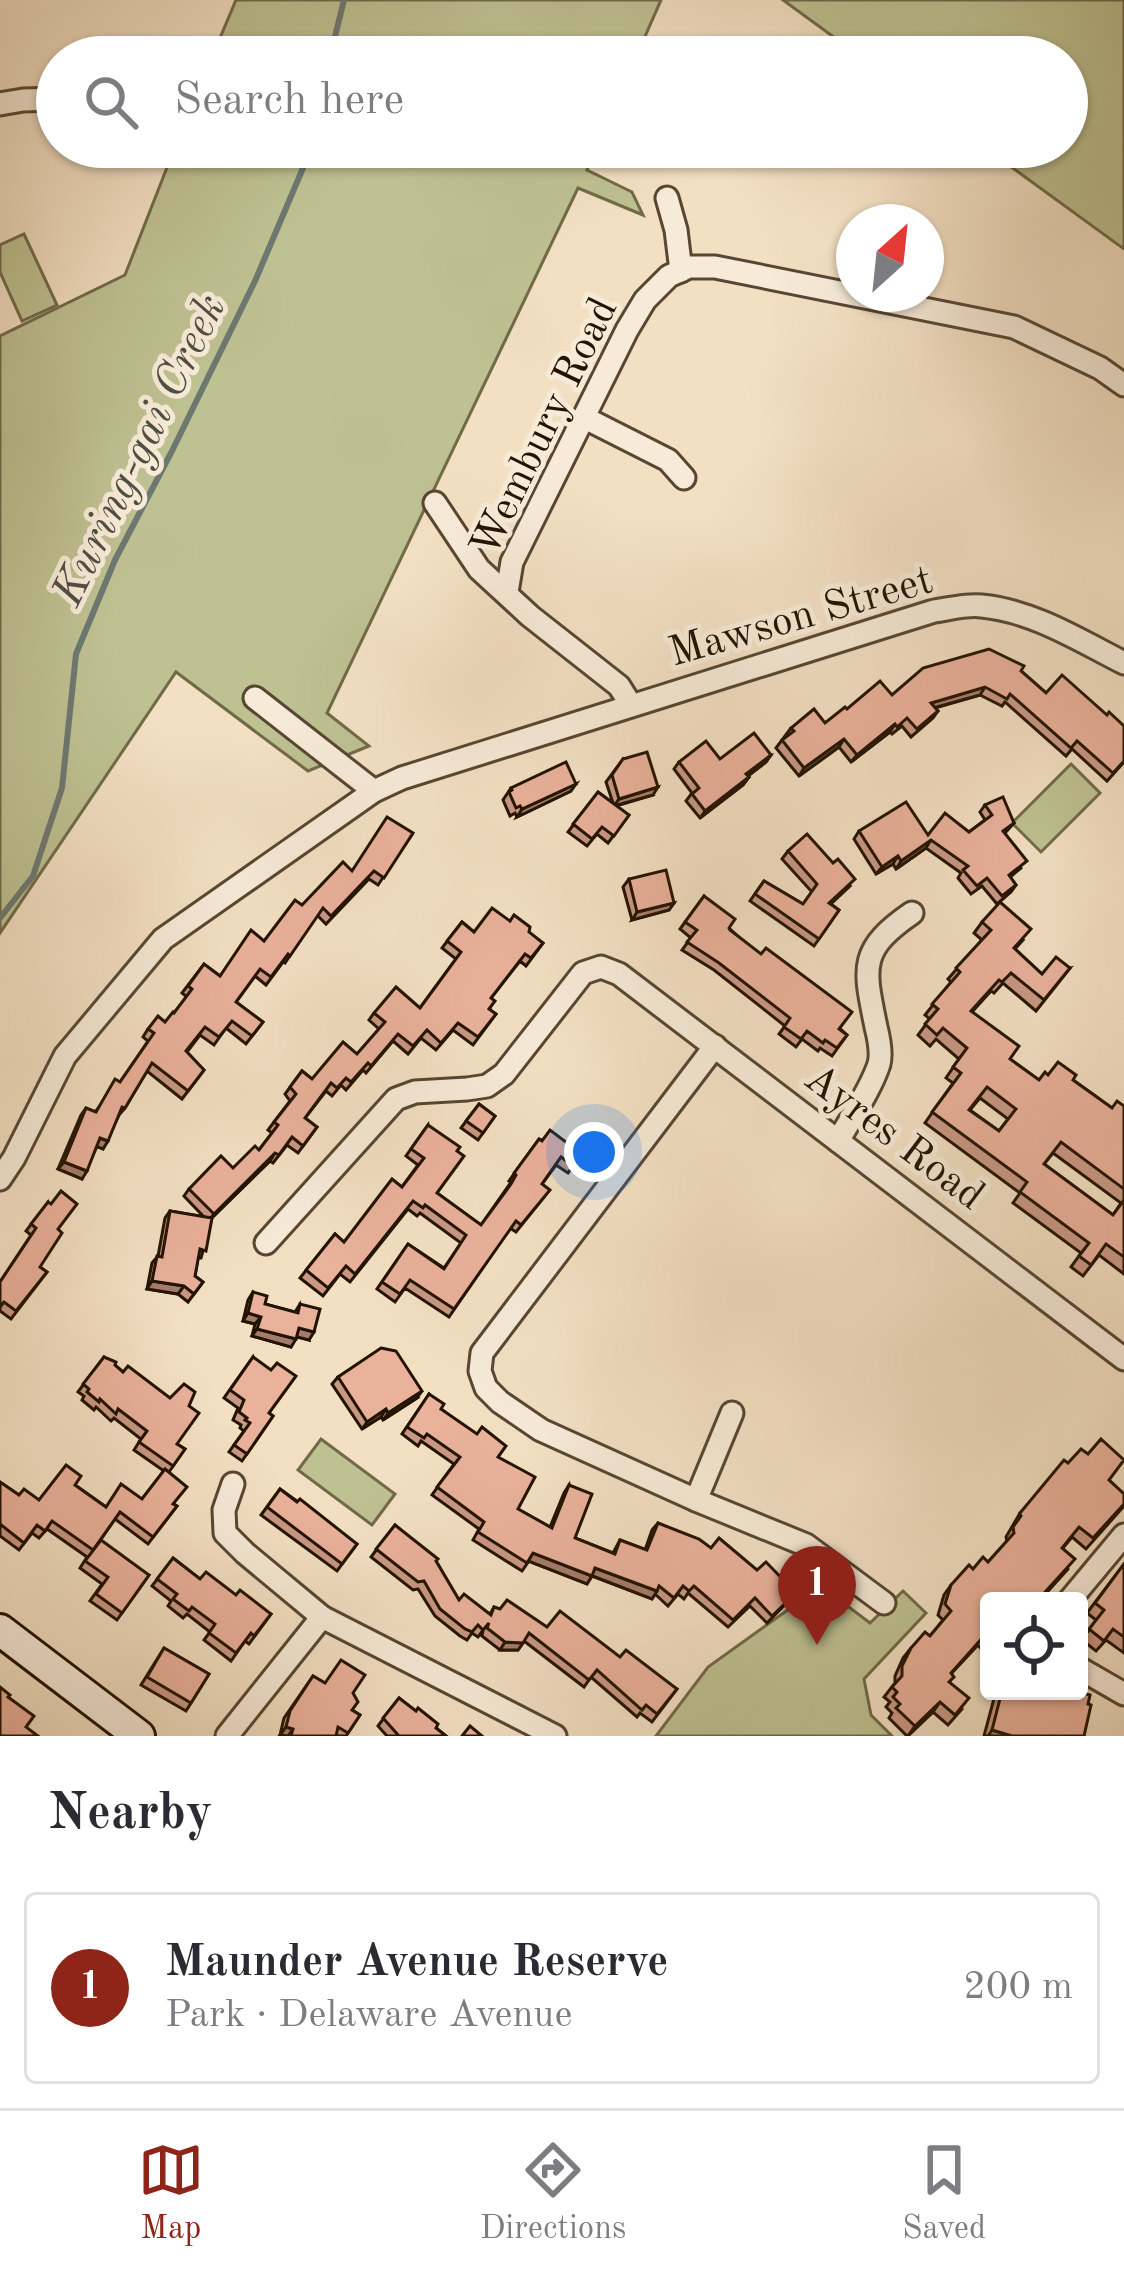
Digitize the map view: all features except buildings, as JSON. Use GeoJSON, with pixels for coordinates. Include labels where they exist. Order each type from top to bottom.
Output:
{"type":"FeatureCollection","features":[{"type":"Feature","properties":{"kind":"street"},"geometry":{"type":"LineString","coordinates":[[0,104],[36,100]]}},
{"type":"Feature","properties":{"kind":"street"},"geometry":{"type":"LineString","coordinates":[[667,198],[681,271],[715,267],[1014,327],[1100,368],[1124,385]]}},
{"type":"Feature","properties":{"kind":"street","name":"Wembury Road"},"geometry":{"type":"LineString","coordinates":[[507,592],[512,562],[627,330],[645,300],[669,276],[681,271]]}},
{"type":"Feature","properties":{"kind":"street"},"geometry":{"type":"LineString","coordinates":[[585,418],[668,460],[684,478]]}},
{"type":"Feature","properties":{"kind":"street"},"geometry":{"type":"LineString","coordinates":[[435,503],[478,569],[620,686],[631,705]]}},
{"type":"Feature","properties":{"kind":"street","name":"Mawson Street"},"geometry":{"type":"LineString","coordinates":[[0,1179],[65,1056],[163,939],[374,791],[402,778],[934,611],[978,605],[1014,612],[1055,627],[1124,663]]}},
{"type":"Feature","properties":{"kind":"street"},"geometry":{"type":"LineString","coordinates":[[255,698],[374,791]]}},
{"type":"Feature","properties":{"kind":"street"},"geometry":{"type":"LineString","coordinates":[[838,1141],[880,1062],[866,976],[870,955],[889,929],[913,914]]}},
{"type":"Feature","properties":{"kind":"street","name":"Ayres Road"},"geometry":{"type":"LineString","coordinates":[[266,1243],[396,1099],[415,1092],[487,1085],[504,1074],[583,973],[601,967],[620,974],[1124,1359]]}},
{"type":"Feature","properties":{"kind":"street"},"geometry":{"type":"LineString","coordinates":[[715,1046],[482,1353],[480,1371],[486,1388],[500,1402],[541,1430],[806,1545],[884,1603]]}},
{"type":"Feature","properties":{"kind":"street"},"geometry":{"type":"LineString","coordinates":[[696,1500],[732,1413]]}},
{"type":"Feature","properties":{"kind":"street"},"geometry":{"type":"LineString","coordinates":[[233,1484],[224,1510],[225,1533],[322,1616],[555,1736]]}},
{"type":"Feature","properties":{"kind":"street"},"geometry":{"type":"LineString","coordinates":[[1076,1592],[1124,1535]]}},
{"type":"Feature","properties":{"kind":"street"},"geometry":{"type":"LineString","coordinates":[[227,1736],[322,1616]]}},
{"type":"Feature","properties":{"kind":"street"},"geometry":{"type":"LineString","coordinates":[[0,1630],[139,1736]]}},
{"type":"Feature","properties":{"kind":"street"},"geometry":{"type":"LineString","coordinates":[[1088,1673],[1124,1694]]}},
{"type":"Feature","properties":{"kind":"green space"},"geometry":{"type":"Polygon","coordinates":[[[236,0],[661,0],[645,36],[221,36],[236,0]]]}},
{"type":"Feature","properties":{"kind":"green space"},"geometry":{"type":"Polygon","coordinates":[[[783,0],[1124,0],[1124,249],[1013,168],[1088,168],[1088,36],[832,36],[783,0]]]}},
{"type":"Feature","properties":{"kind":"green space"},"geometry":{"type":"Polygon","coordinates":[[[167,168],[588,168],[632,192],[643,215],[578,188],[327,713],[369,746],[308,771],[176,672],[0,933],[0,336],[125,275],[167,168]]]}},
{"type":"Feature","properties":{"kind":"green space"},"geometry":{"type":"Polygon","coordinates":[[[24,234],[57,305],[22,321],[0,272],[0,245],[24,234]]]}},
{"type":"Feature","properties":{"kind":"green space"},"geometry":{"type":"Polygon","coordinates":[[[1071,764],[1100,793],[1041,852],[1012,823],[1071,764]]]}},
{"type":"Feature","properties":{"kind":"green space"},"geometry":{"type":"Polygon","coordinates":[[[321,1439],[395,1494],[372,1525],[298,1470],[321,1439]]]}},
{"type":"Feature","properties":{"kind":"green space"},"geometry":{"type":"Polygon","coordinates":[[[821,1586],[870,1623],[903,1591],[926,1613],[864,1679],[871,1715],[892,1736],[656,1736],[708,1667],[821,1586]]]}},
{"type":"Feature","properties":{"kind":"waterway","name":"Kuring-gai Creek"},"geometry":{"type":"LineString","coordinates":[[335,36],[344,0]]}},
{"type":"Feature","properties":{"kind":"waterway","name":"Kuring-gai Creek"},"geometry":{"type":"LineString","coordinates":[[0,918],[33,876],[62,788],[76,654],[115,560],[255,281],[303,168]]}},
{"type":"Feature","properties":{"kind":"place","name":"Maunder Avenue Reserve"},"geometry":{"type":"Point","coordinates":[817,1645]}}]}
